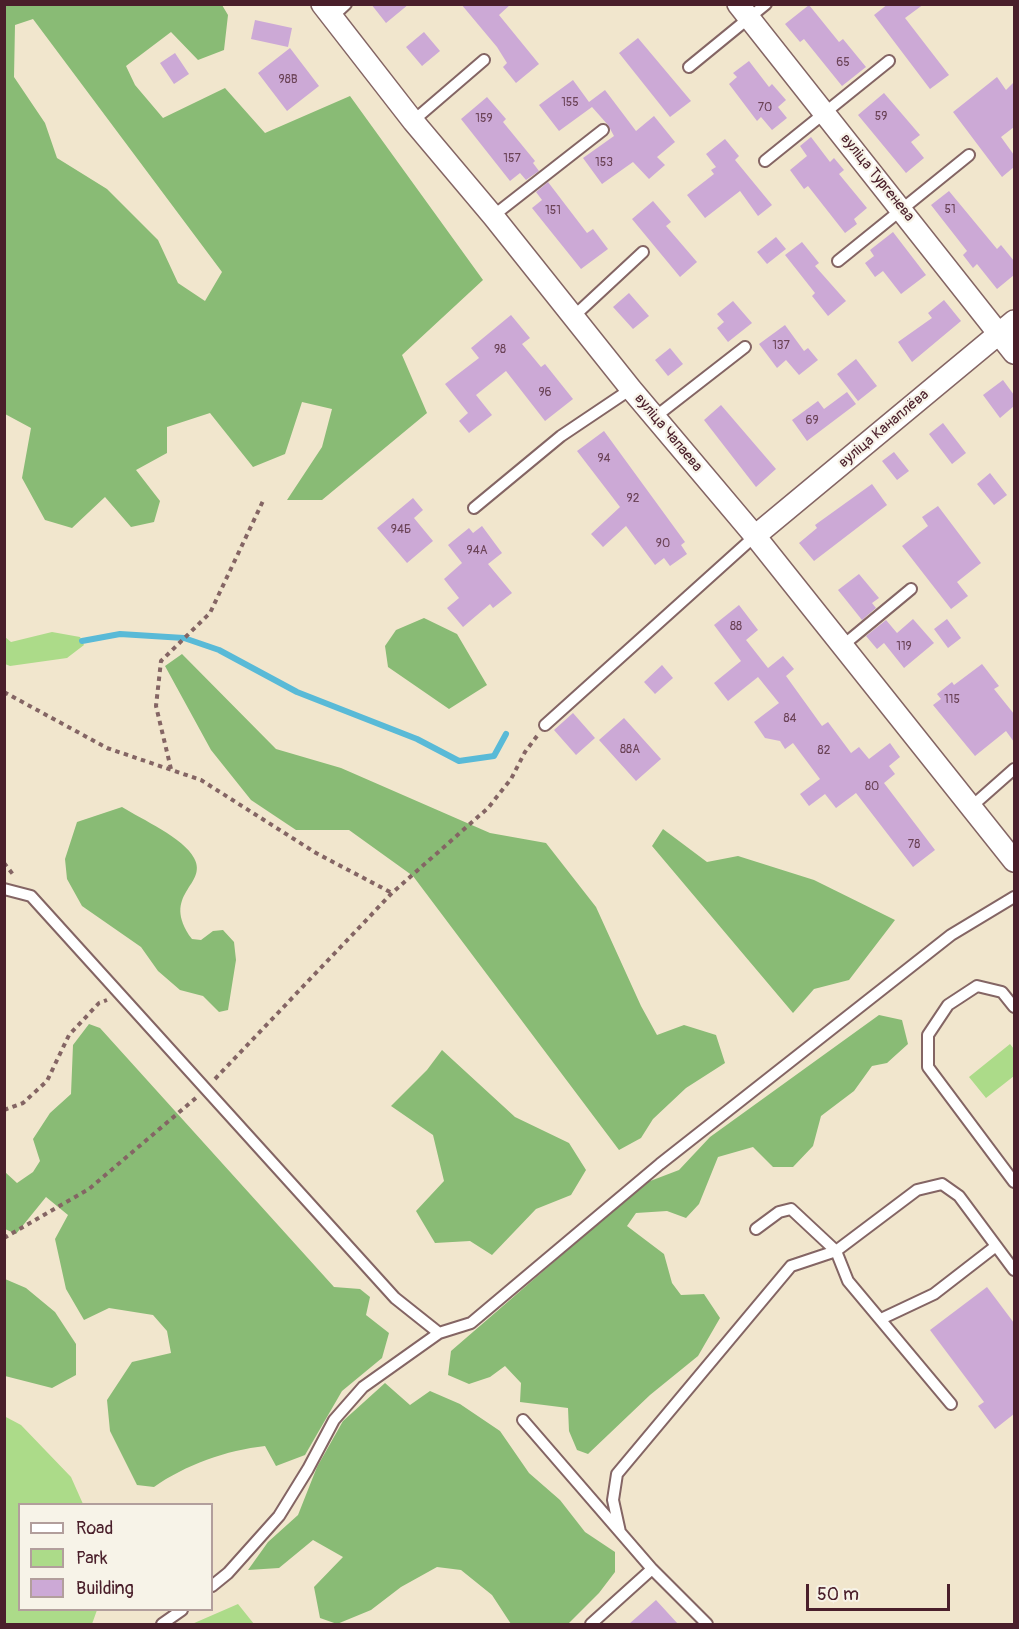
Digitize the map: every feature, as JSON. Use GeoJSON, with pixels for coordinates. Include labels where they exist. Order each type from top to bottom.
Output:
{"type":"FeatureCollection","features":[{"type":"Feature","properties":{"kind":"street","name":"вуліца Чапаева"},"geometry":{"type":"LineString","coordinates":[[333,9],[413,122],[493,216],[572,318],[755,536],[841,647],[1014,861]]}},
{"type":"Feature","properties":{"kind":"street","name":"вуліца Тургенева"},"geometry":{"type":"LineString","coordinates":[[744,11],[902,209],[1007,327],[1014,352]]}},
{"type":"Feature","properties":{"kind":"street","name":"вуліца Канаплёва"},"geometry":{"type":"LineString","coordinates":[[755,536],[1007,327]]}},
{"type":"Feature","properties":{"kind":"lane"},"geometry":{"type":"LineString","coordinates":[[689,67],[744,11],[766,4]]}},
{"type":"Feature","properties":{"kind":"lane"},"geometry":{"type":"LineString","coordinates":[[413,122],[484,60]]}},
{"type":"Feature","properties":{"kind":"lane"},"geometry":{"type":"LineString","coordinates":[[765,161],[889,61]]}},
{"type":"Feature","properties":{"kind":"lane"},"geometry":{"type":"LineString","coordinates":[[493,216],[603,130]]}},
{"type":"Feature","properties":{"kind":"lane"},"geometry":{"type":"LineString","coordinates":[[838,261],[969,155]]}},
{"type":"Feature","properties":{"kind":"lane"},"geometry":{"type":"LineString","coordinates":[[572,318],[643,252]]}},
{"type":"Feature","properties":{"kind":"lane"},"geometry":{"type":"LineString","coordinates":[[655,417],[745,347]]}},
{"type":"Feature","properties":{"kind":"lane"},"geometry":{"type":"LineString","coordinates":[[474,508],[561,436],[631,389]]}},
{"type":"Feature","properties":{"kind":"lane"},"geometry":{"type":"LineString","coordinates":[[545,725],[755,536]]}},
{"type":"Feature","properties":{"kind":"lane"},"geometry":{"type":"LineString","coordinates":[[841,647],[911,589]]}},
{"type":"Feature","properties":{"kind":"lane"},"geometry":{"type":"LineString","coordinates":[[971,807],[1014,770]]}},
{"type":"Feature","properties":{"kind":"lane"},"geometry":{"type":"LineString","coordinates":[[4,890],[31,896],[396,1298],[439,1333]]}},
{"type":"Feature","properties":{"kind":"lane"},"geometry":{"type":"LineString","coordinates":[[213,1585],[228,1573],[279,1516],[334,1420],[363,1387],[439,1333],[471,1323],[660,1164],[951,935],[1014,897]]}},
{"type":"Feature","properties":{"kind":"lane"},"geometry":{"type":"LineString","coordinates":[[1014,1007],[1002,992],[977,986],[948,1005],[928,1035],[928,1066],[1014,1182]]}},
{"type":"Feature","properties":{"kind":"lane"},"geometry":{"type":"LineString","coordinates":[[620,1532],[613,1500],[617,1474],[791,1266],[836,1251],[916,1190],[942,1184],[959,1196],[1014,1270]]}},
{"type":"Feature","properties":{"kind":"lane"},"geometry":{"type":"LineString","coordinates":[[756,1229],[779,1212],[791,1209],[836,1251],[848,1281],[951,1404]]}},
{"type":"Feature","properties":{"kind":"lane"},"geometry":{"type":"LineString","coordinates":[[881,1318],[934,1294],[996,1246]]}},
{"type":"Feature","properties":{"kind":"lane"},"geometry":{"type":"LineString","coordinates":[[523,1420],[652,1569],[707,1624]]}},
{"type":"Feature","properties":{"kind":"lane"},"geometry":{"type":"LineString","coordinates":[[591,1624],[652,1569]]}},
{"type":"Feature","properties":{"kind":"lane"},"geometry":{"type":"LineString","coordinates":[[162,1624],[181,1611]]}},
{"type":"Feature","properties":{"kind":"path"},"geometry":{"type":"LineString","coordinates":[[171,770],[156,706],[161,661],[210,613],[263,501]]}},
{"type":"Feature","properties":{"kind":"path"},"geometry":{"type":"LineString","coordinates":[[4,692],[107,748],[201,780],[316,853],[392,893]]}},
{"type":"Feature","properties":{"kind":"path"},"geometry":{"type":"LineString","coordinates":[[4,1238],[89,1189],[206,1089],[392,893],[489,808],[511,779],[525,752],[545,725]]}},
{"type":"Feature","properties":{"kind":"path"},"geometry":{"type":"LineString","coordinates":[[4,1110],[23,1102],[47,1081],[69,1035],[99,1003],[122,995]]}},
{"type":"Feature","properties":{"kind":"green space"},"geometry":{"type":"Polygon","coordinates":[[[4,5],[222,5],[228,15],[224,50],[198,60],[171,32],[126,66],[135,85],[163,118],[225,88],[265,133],[350,96],[483,280],[402,355],[427,413],[322,500],[287,500],[322,447],[332,409],[302,402],[285,454],[253,467],[210,413],[167,427],[167,453],[136,470],[160,501],[154,522],[131,527],[105,497],[72,528],[45,520],[22,478],[31,428],[5,414],[4,5]],[[33,19],[15,25],[14,77],[45,123],[57,158],[107,189],[158,240],[178,283],[205,301],[222,272],[33,19]]]}},
{"type":"Feature","properties":{"kind":"green space"},"geometry":{"type":"Polygon","coordinates":[[[424,618],[457,634],[487,685],[449,709],[388,667],[385,646],[396,630],[424,618]]]}},
{"type":"Feature","properties":{"kind":"green space"},"geometry":{"type":"Polygon","coordinates":[[[52,632],[80,637],[84,645],[67,658],[10,666],[5,664],[5,637],[11,642],[52,632]]]}},
{"type":"Feature","properties":{"kind":"green space"},"geometry":{"type":"Polygon","coordinates":[[[182,654],[276,749],[341,768],[490,833],[546,843],[596,907],[641,1006],[657,1035],[684,1025],[716,1035],[725,1063],[686,1088],[653,1119],[641,1138],[619,1150],[413,876],[349,830],[296,830],[251,800],[211,750],[165,666],[182,654]]]}},
{"type":"Feature","properties":{"kind":"green space"},"geometry":{"type":"Polygon","coordinates":[[[122,807],[172,836],[194,858],[197,867],[195,876],[182,901],[180,911],[183,924],[192,939],[201,940],[213,931],[223,930],[234,942],[236,960],[228,1010],[219,1012],[203,996],[180,990],[158,971],[141,947],[82,906],[67,879],[65,859],[77,822],[122,807]]]}},
{"type":"Feature","properties":{"kind":"green space"},"geometry":{"type":"Polygon","coordinates":[[[663,829],[707,862],[738,856],[814,880],[895,920],[849,980],[814,989],[793,1013],[652,846],[663,829]]]}},
{"type":"Feature","properties":{"kind":"green space"},"geometry":{"type":"Polygon","coordinates":[[[879,1015],[902,1020],[908,1044],[887,1063],[872,1066],[854,1091],[821,1116],[813,1146],[793,1167],[773,1167],[753,1147],[718,1157],[699,1204],[686,1218],[667,1211],[636,1213],[627,1226],[664,1254],[672,1283],[681,1295],[704,1294],[720,1318],[698,1356],[650,1395],[588,1454],[577,1450],[569,1431],[568,1408],[520,1402],[521,1383],[505,1366],[490,1377],[469,1384],[448,1375],[451,1351],[645,1183],[679,1170],[710,1137],[879,1015]]]}},
{"type":"Feature","properties":{"kind":"green space"},"geometry":{"type":"Polygon","coordinates":[[[89,1024],[100,1028],[334,1287],[360,1289],[370,1297],[366,1315],[389,1333],[382,1358],[342,1391],[305,1455],[276,1466],[265,1446],[251,1448],[193,1465],[154,1487],[137,1485],[110,1431],[107,1400],[132,1362],[171,1353],[167,1331],[153,1315],[109,1308],[84,1320],[66,1289],[55,1239],[68,1215],[46,1197],[16,1234],[5,1229],[5,1172],[17,1183],[33,1172],[40,1161],[33,1139],[50,1113],[71,1094],[73,1045],[89,1024]]]}},
{"type":"Feature","properties":{"kind":"green space"},"geometry":{"type":"Polygon","coordinates":[[[1010,1044],[1014,1049],[1014,1076],[986,1098],[969,1077],[1010,1044]]]}},
{"type":"Feature","properties":{"kind":"green space"},"geometry":{"type":"Polygon","coordinates":[[[442,1050],[515,1117],[569,1143],[586,1170],[571,1195],[536,1209],[492,1255],[470,1241],[435,1243],[416,1211],[444,1181],[433,1135],[391,1106],[427,1070],[442,1050]]]}},
{"type":"Feature","properties":{"kind":"green space"},"geometry":{"type":"Polygon","coordinates":[[[5,1279],[26,1288],[55,1312],[76,1344],[76,1375],[52,1388],[5,1376],[5,1279]]]}},
{"type":"Feature","properties":{"kind":"green space"},"geometry":{"type":"Polygon","coordinates":[[[385,1383],[410,1405],[430,1391],[460,1404],[500,1431],[529,1473],[560,1500],[585,1532],[615,1552],[615,1572],[599,1593],[568,1624],[511,1624],[492,1595],[461,1570],[437,1567],[401,1587],[371,1610],[337,1624],[320,1618],[314,1587],[343,1557],[313,1540],[279,1568],[248,1570],[268,1542],[298,1515],[317,1467],[343,1421],[385,1383]]]}},
{"type":"Feature","properties":{"kind":"green space"},"geometry":{"type":"Polygon","coordinates":[[[4,1416],[21,1425],[71,1477],[83,1503],[18,1503],[18,1611],[97,1611],[92,1624],[5,1624],[4,1416]]]}},
{"type":"Feature","properties":{"kind":"green space"},"geometry":{"type":"Polygon","coordinates":[[[238,1604],[254,1624],[192,1624],[238,1604]]]}},
{"type":"Feature","properties":{"kind":"building"},"geometry":{"type":"Polygon","coordinates":[[[371,4],[409,4],[386,23],[371,4]]]}},
{"type":"Feature","properties":{"kind":"building"},"geometry":{"type":"Polygon","coordinates":[[[461,4],[511,4],[499,15],[539,64],[516,83],[503,67],[507,63],[497,47],[461,4]]]}},
{"type":"Feature","properties":{"kind":"building"},"geometry":{"type":"Polygon","coordinates":[[[888,4],[924,4],[905,18],[949,75],[930,89],[874,15],[888,4]]]}},
{"type":"Feature","properties":{"kind":"building"},"geometry":{"type":"Polygon","coordinates":[[[809,5],[839,42],[843,39],[866,67],[842,86],[804,39],[800,42],[785,24],[809,5]]]}},
{"type":"Feature","properties":{"kind":"building"},"geometry":{"type":"Polygon","coordinates":[[[255,20],[292,28],[288,47],[251,39],[255,20]]]}},
{"type":"Feature","properties":{"kind":"building"},"geometry":{"type":"Polygon","coordinates":[[[424,32],[440,51],[422,66],[406,47],[424,32]]]}},
{"type":"Feature","properties":{"kind":"building"},"geometry":{"type":"Polygon","coordinates":[[[638,38],[691,101],[670,117],[619,53],[638,38]]]}},
{"type":"Feature","properties":{"kind":"building"},"geometry":{"type":"Polygon","coordinates":[[[290,48],[319,86],[287,111],[258,73],[290,48]]]}},
{"type":"Feature","properties":{"kind":"building"},"geometry":{"type":"Polygon","coordinates":[[[175,53],[189,74],[174,84],[160,63],[175,53]]]}},
{"type":"Feature","properties":{"kind":"building"},"geometry":{"type":"Polygon","coordinates":[[[749,61],[769,87],[772,84],[786,100],[778,107],[787,118],[772,130],[761,117],[757,121],[729,84],[737,77],[733,73],[749,61]]]}},
{"type":"Feature","properties":{"kind":"building"},"geometry":{"type":"Polygon","coordinates":[[[997,77],[1006,90],[1014,82],[1014,127],[1001,137],[1014,155],[1014,167],[1002,177],[953,112],[997,77]]]}},
{"type":"Feature","properties":{"kind":"building"},"geometry":{"type":"Polygon","coordinates":[[[573,80],[589,102],[605,90],[636,131],[654,116],[675,142],[657,157],[665,165],[649,179],[633,162],[602,184],[583,158],[614,136],[608,125],[592,107],[559,131],[539,105],[573,80]]]}},
{"type":"Feature","properties":{"kind":"building"},"geometry":{"type":"Polygon","coordinates":[[[884,93],[920,135],[911,142],[924,158],[906,173],[858,115],[884,93]]]}},
{"type":"Feature","properties":{"kind":"building"},"geometry":{"type":"Polygon","coordinates":[[[487,97],[506,119],[503,122],[535,161],[533,163],[539,171],[526,180],[520,173],[510,181],[461,119],[487,97]]]}},
{"type":"Feature","properties":{"kind":"building"},"geometry":{"type":"Polygon","coordinates":[[[811,137],[830,162],[834,158],[844,170],[839,174],[867,208],[854,219],[857,224],[845,233],[808,186],[804,189],[790,170],[807,156],[800,146],[811,137]]]}},
{"type":"Feature","properties":{"kind":"building"},"geometry":{"type":"Polygon","coordinates":[[[725,139],[739,156],[735,160],[772,205],[758,216],[740,191],[705,218],[687,195],[714,174],[711,170],[716,167],[706,154],[725,139]]]}},
{"type":"Feature","properties":{"kind":"building"},"geometry":{"type":"Polygon","coordinates":[[[548,182],[587,233],[593,229],[608,249],[581,269],[532,208],[542,200],[536,192],[548,182]]]}},
{"type":"Feature","properties":{"kind":"building"},"geometry":{"type":"Polygon","coordinates":[[[949,191],[997,249],[1001,245],[1014,261],[1014,275],[997,289],[977,264],[973,268],[963,255],[967,251],[931,205],[949,191]]]}},
{"type":"Feature","properties":{"kind":"building"},"geometry":{"type":"Polygon","coordinates":[[[653,201],[671,222],[666,226],[697,262],[680,277],[632,219],[653,201]]]}},
{"type":"Feature","properties":{"kind":"building"},"geometry":{"type":"Polygon","coordinates":[[[893,232],[926,275],[901,294],[883,271],[875,277],[865,263],[874,256],[870,250],[893,232]]]}},
{"type":"Feature","properties":{"kind":"building"},"geometry":{"type":"Polygon","coordinates":[[[776,237],[786,249],[767,264],[757,252],[776,237]]]}},
{"type":"Feature","properties":{"kind":"building"},"geometry":{"type":"Polygon","coordinates":[[[802,242],[819,263],[815,266],[846,301],[828,316],[812,296],[815,293],[785,255],[802,242]]]}},
{"type":"Feature","properties":{"kind":"building"},"geometry":{"type":"Polygon","coordinates":[[[629,293],[649,316],[633,329],[613,307],[629,293]]]}},
{"type":"Feature","properties":{"kind":"building"},"geometry":{"type":"Polygon","coordinates":[[[944,300],[961,321],[912,362],[898,342],[932,318],[928,313],[944,300]]]}},
{"type":"Feature","properties":{"kind":"building"},"geometry":{"type":"Polygon","coordinates":[[[733,301],[752,323],[728,342],[717,328],[724,322],[717,314],[733,301]]]}},
{"type":"Feature","properties":{"kind":"building"},"geometry":{"type":"Polygon","coordinates":[[[511,315],[530,338],[522,344],[541,367],[545,364],[573,399],[545,421],[506,371],[476,395],[492,415],[469,433],[459,421],[468,413],[445,384],[479,358],[471,348],[511,315]]]}},
{"type":"Feature","properties":{"kind":"building"},"geometry":{"type":"Polygon","coordinates":[[[785,325],[804,351],[808,348],[818,360],[799,375],[786,360],[777,368],[759,344],[785,325]]]}},
{"type":"Feature","properties":{"kind":"building"},"geometry":{"type":"Polygon","coordinates":[[[670,348],[683,364],[668,376],[655,360],[670,348]]]}},
{"type":"Feature","properties":{"kind":"building"},"geometry":{"type":"Polygon","coordinates":[[[856,359],[877,386],[858,401],[837,374],[856,359]]]}},
{"type":"Feature","properties":{"kind":"building"},"geometry":{"type":"Polygon","coordinates":[[[1003,380],[1014,395],[1014,406],[1000,418],[983,395],[1003,380]]]}},
{"type":"Feature","properties":{"kind":"building"},"geometry":{"type":"Polygon","coordinates":[[[847,392],[856,404],[807,441],[792,420],[818,401],[824,409],[847,392]]]}},
{"type":"Feature","properties":{"kind":"building"},"geometry":{"type":"Polygon","coordinates":[[[721,405],[776,469],[756,487],[704,420],[721,405]]]}},
{"type":"Feature","properties":{"kind":"building"},"geometry":{"type":"Polygon","coordinates":[[[943,423],[966,453],[952,464],[929,434],[943,423]]]}},
{"type":"Feature","properties":{"kind":"building"},"geometry":{"type":"Polygon","coordinates":[[[604,431],[685,542],[681,545],[687,554],[670,566],[664,558],[655,565],[626,526],[603,547],[591,534],[620,507],[577,451],[604,431]]]}},
{"type":"Feature","properties":{"kind":"building"},"geometry":{"type":"Polygon","coordinates":[[[894,452],[909,471],[897,480],[882,461],[894,452]]]}},
{"type":"Feature","properties":{"kind":"building"},"geometry":{"type":"Polygon","coordinates":[[[990,473],[1007,495],[994,505],[977,484],[990,473]]]}},
{"type":"Feature","properties":{"kind":"building"},"geometry":{"type":"Polygon","coordinates":[[[872,484],[887,505],[814,561],[799,543],[817,528],[815,525],[872,484]]]}},
{"type":"Feature","properties":{"kind":"building"},"geometry":{"type":"Polygon","coordinates":[[[413,498],[423,510],[414,518],[433,541],[407,563],[377,528],[413,498]]]}},
{"type":"Feature","properties":{"kind":"building"},"geometry":{"type":"Polygon","coordinates":[[[938,506],[981,563],[957,582],[968,596],[951,609],[902,546],[928,526],[922,517],[938,506]]]}},
{"type":"Feature","properties":{"kind":"building"},"geometry":{"type":"Polygon","coordinates":[[[482,526],[502,553],[488,564],[512,593],[493,608],[490,604],[463,627],[447,608],[459,598],[444,579],[462,563],[448,545],[469,528],[473,533],[482,526]]]}},
{"type":"Feature","properties":{"kind":"building"},"geometry":{"type":"Polygon","coordinates":[[[859,574],[879,598],[872,603],[876,608],[862,620],[838,590],[859,574]]]}},
{"type":"Feature","properties":{"kind":"building"},"geometry":{"type":"Polygon","coordinates":[[[739,605],[758,630],[746,640],[768,668],[783,656],[794,669],[786,676],[822,726],[828,722],[851,753],[859,747],[869,759],[890,743],[900,757],[889,766],[895,774],[884,783],[935,850],[913,867],[856,793],[836,808],[825,794],[809,806],[800,794],[820,779],[793,743],[785,749],[780,741],[765,738],[754,722],[779,703],[758,677],[728,701],[714,683],[741,661],[714,625],[739,605]]]}},
{"type":"Feature","properties":{"kind":"building"},"geometry":{"type":"Polygon","coordinates":[[[913,619],[934,643],[904,668],[884,643],[877,649],[866,636],[886,620],[897,633],[913,619]]]}},
{"type":"Feature","properties":{"kind":"building"},"geometry":{"type":"Polygon","coordinates":[[[947,619],[961,638],[948,648],[934,629],[947,619]]]}},
{"type":"Feature","properties":{"kind":"building"},"geometry":{"type":"Polygon","coordinates":[[[982,664],[999,686],[994,689],[1014,714],[1014,742],[1006,731],[975,756],[933,705],[941,699],[937,694],[952,682],[954,685],[982,664]]]}},
{"type":"Feature","properties":{"kind":"building"},"geometry":{"type":"Polygon","coordinates":[[[662,665],[673,678],[655,694],[644,682],[662,665]]]}},
{"type":"Feature","properties":{"kind":"building"},"geometry":{"type":"Polygon","coordinates":[[[573,713],[595,738],[576,755],[554,730],[573,713]]]}},
{"type":"Feature","properties":{"kind":"building"},"geometry":{"type":"Polygon","coordinates":[[[624,718],[661,759],[636,781],[599,740],[624,718]]]}},
{"type":"Feature","properties":{"kind":"building"},"geometry":{"type":"Polygon","coordinates":[[[987,1287],[1014,1323],[1014,1414],[995,1429],[978,1406],[984,1402],[930,1330],[987,1287]]]}},
{"type":"Feature","properties":{"kind":"building"},"geometry":{"type":"Polygon","coordinates":[[[656,1600],[678,1624],[629,1624],[656,1600]]]}},
{"type":"Feature","properties":{"kind":"waterway"},"geometry":{"type":"LineString","coordinates":[[82,641],[120,634],[184,638],[219,650],[297,692],[417,739],[459,761],[494,756],[506,734]]}}]}
